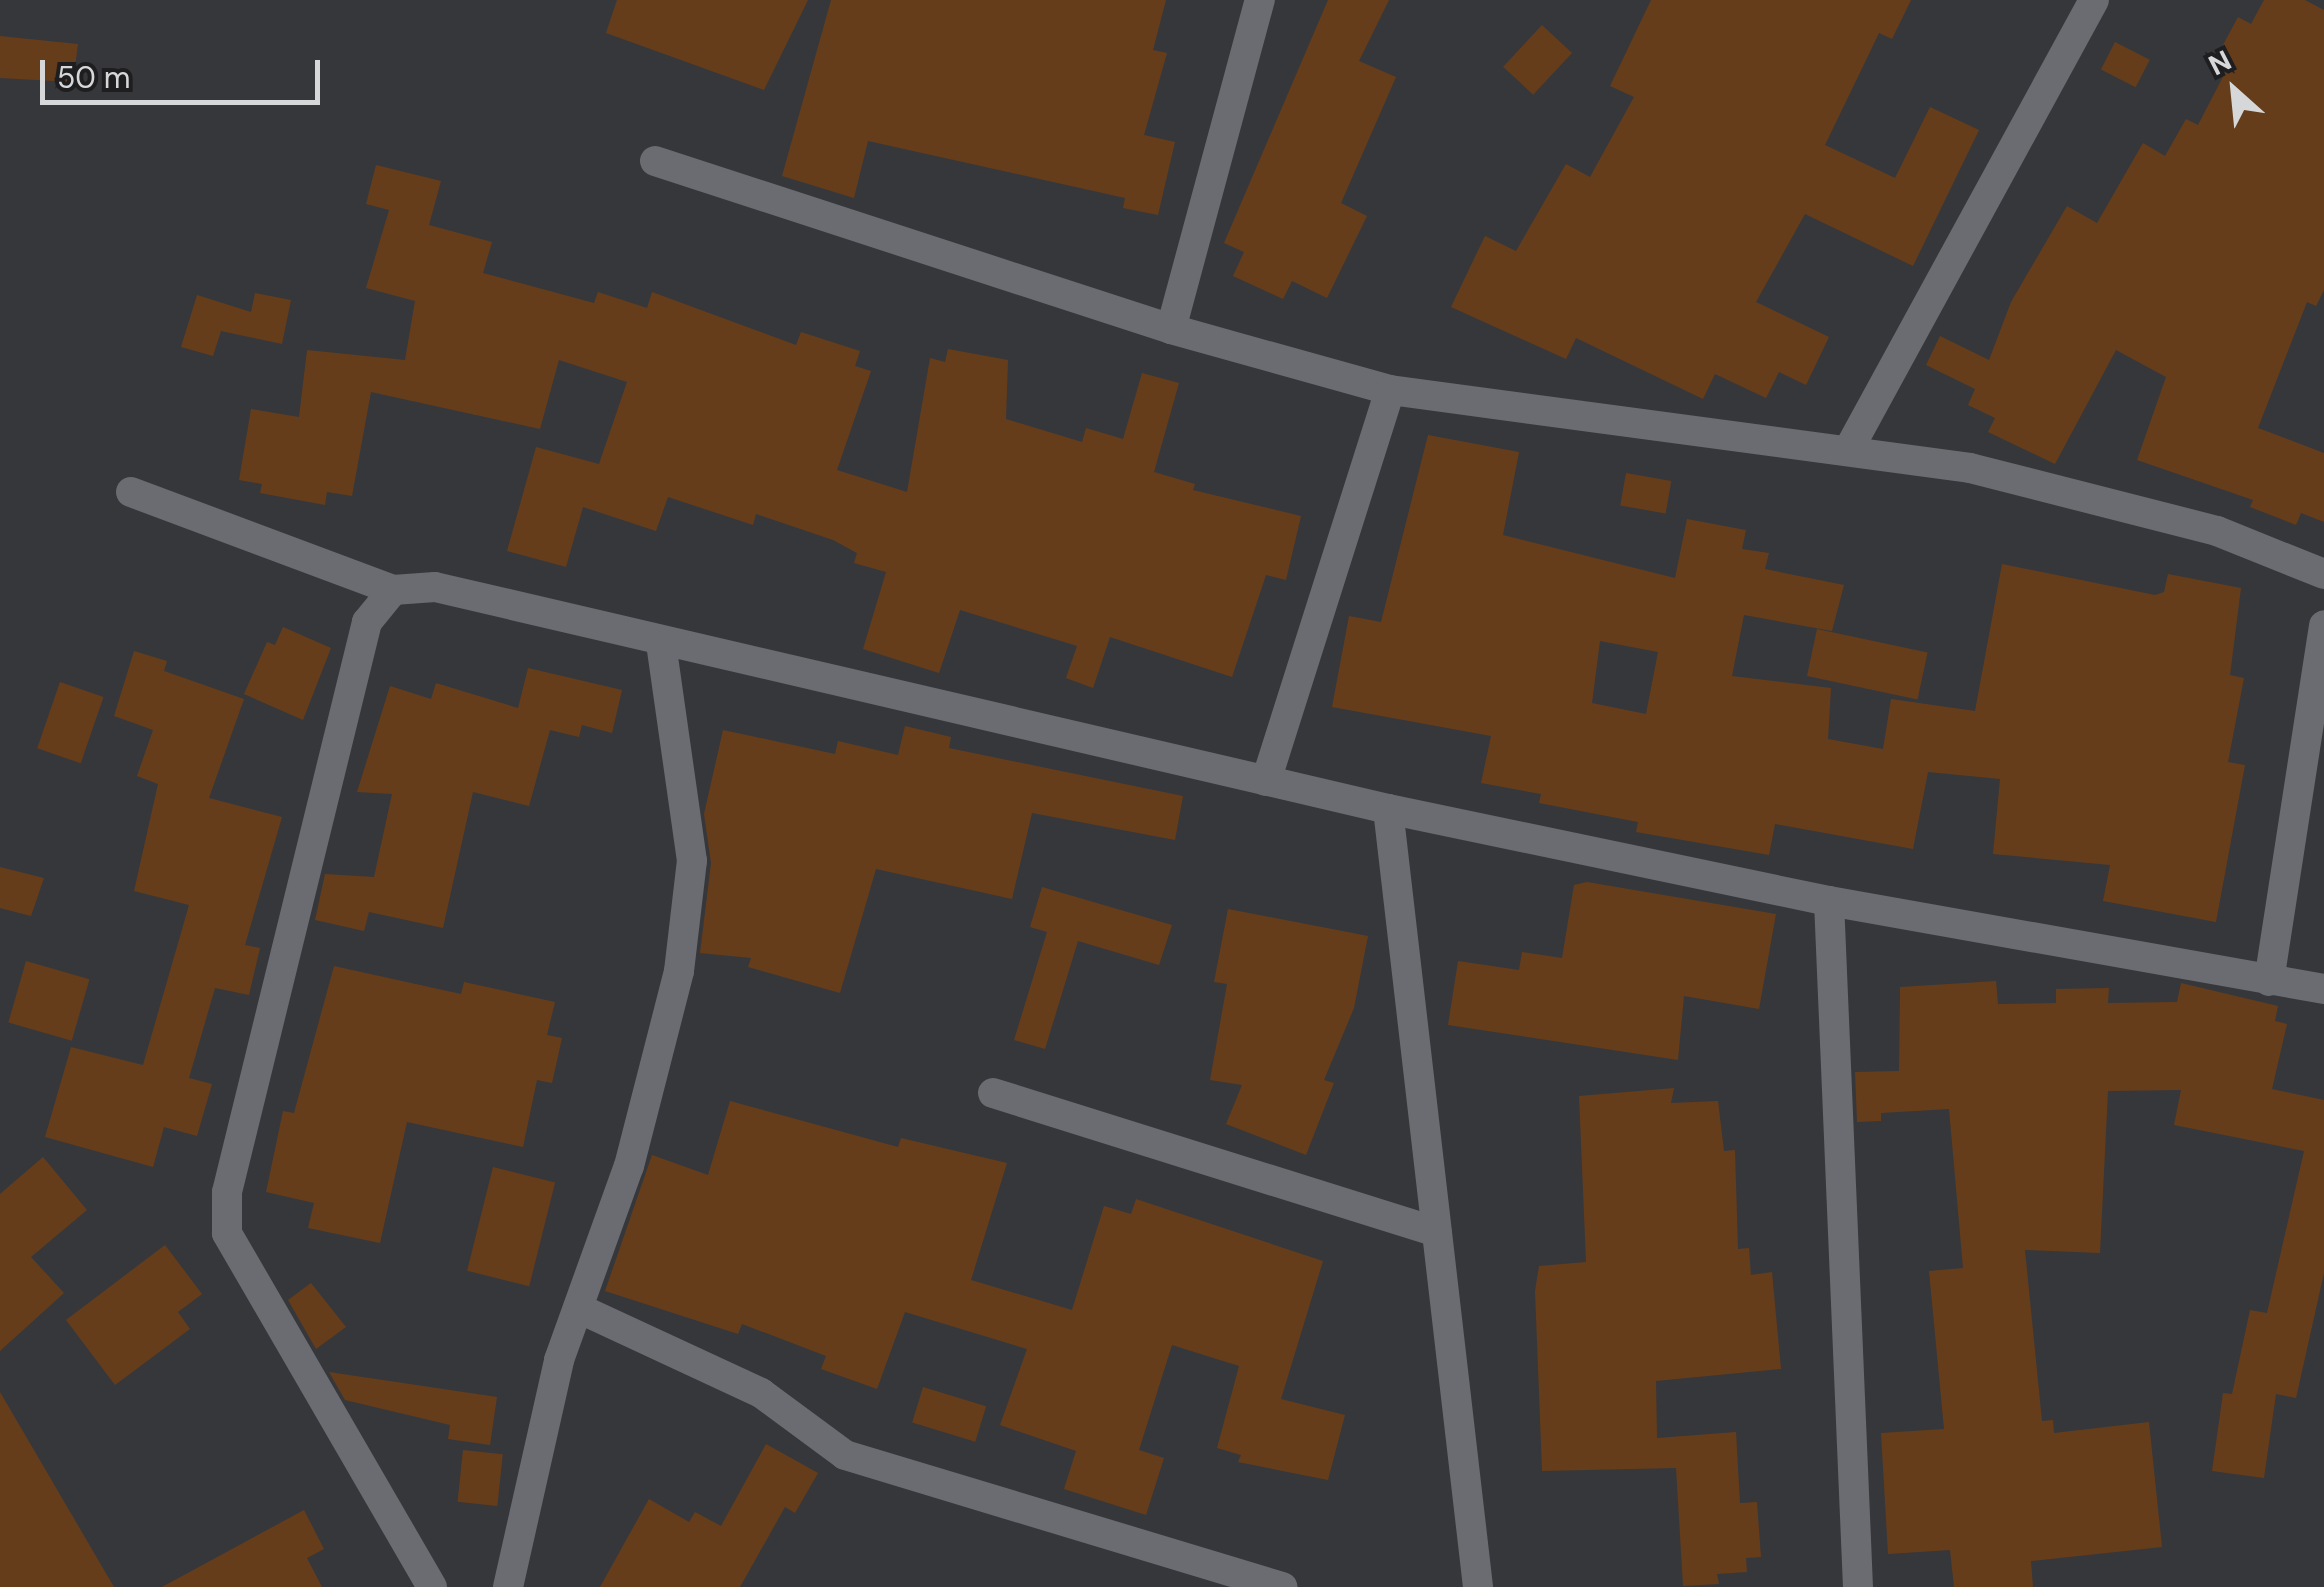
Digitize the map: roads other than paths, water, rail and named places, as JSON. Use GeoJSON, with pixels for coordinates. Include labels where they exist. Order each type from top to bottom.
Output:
{"type":"FeatureCollection","features":[{"type":"Feature","properties":{"kind":"street"},"geometry":{"type":"LineString","coordinates":[[1172,328],[1260,0]]}},
{"type":"Feature","properties":{"kind":"street"},"geometry":{"type":"LineString","coordinates":[[1850,447],[2094,0]]}},
{"type":"Feature","properties":{"kind":"street"},"geometry":{"type":"LineString","coordinates":[[655,161],[1172,328],[1390,390],[1766,444],[1850,447],[2099,498],[2324,574]]}},
{"type":"Feature","properties":{"kind":"street"},"geometry":{"type":"LineString","coordinates":[[1266,781],[1390,390]]}},
{"type":"Feature","properties":{"kind":"street"},"geometry":{"type":"LineString","coordinates":[[131,492],[393,590],[434,587],[661,644],[1388,809],[1829,901],[2324,990]]}},
{"type":"Feature","properties":{"kind":"street"},"geometry":{"type":"LineString","coordinates":[[393,590],[367,622],[226,1192],[228,1233],[432,1587]]}},
{"type":"Feature","properties":{"kind":"street"},"geometry":{"type":"LineString","coordinates":[[2269,981],[2324,624]]}},
{"type":"Feature","properties":{"kind":"street"},"geometry":{"type":"LineString","coordinates":[[508,1587],[559,1360],[630,1166],[679,971],[692,861],[661,644]]}},
{"type":"Feature","properties":{"kind":"street"},"geometry":{"type":"LineString","coordinates":[[1388,809],[1478,1587]]}},
{"type":"Feature","properties":{"kind":"street"},"geometry":{"type":"LineString","coordinates":[[1829,901],[1858,1587]]}},
{"type":"Feature","properties":{"kind":"street"},"geometry":{"type":"LineString","coordinates":[[993,1092],[1437,1232]]}},
{"type":"Feature","properties":{"kind":"street"},"geometry":{"type":"LineString","coordinates":[[578,1308],[746,1385],[844,1454],[1282,1587]]}}]}
